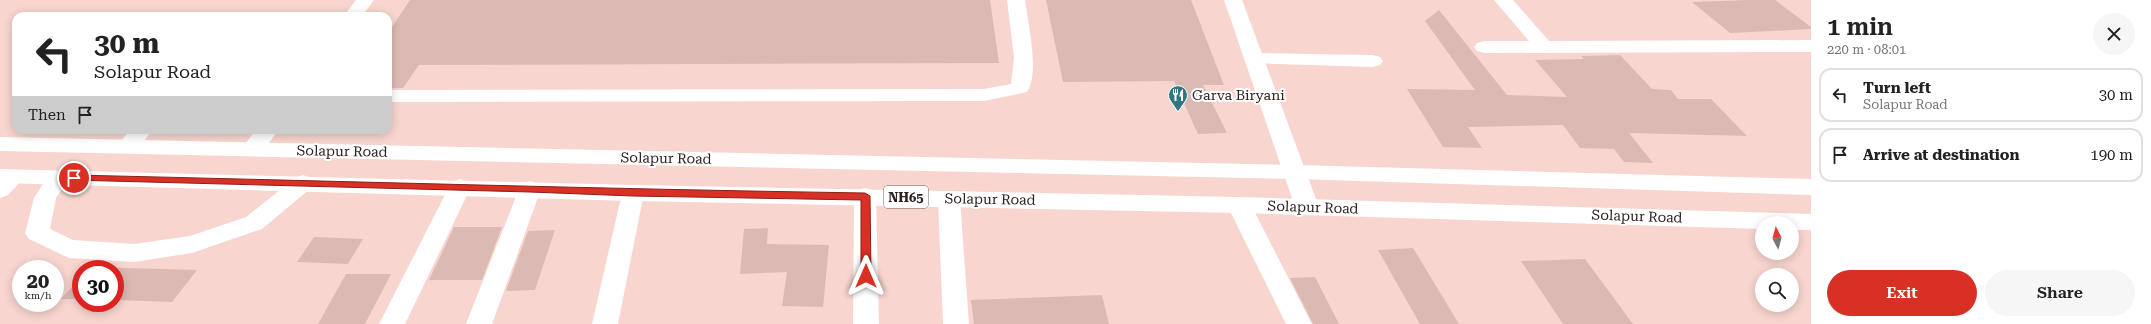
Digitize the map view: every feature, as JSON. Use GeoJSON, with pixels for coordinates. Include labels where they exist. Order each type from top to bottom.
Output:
{"type":"FeatureCollection","features":[{"type":"Feature","properties":{"kind":"main road"},"geometry":{"type":"LineString","coordinates":[[356,12],[365,0]]}},
{"type":"Feature","properties":{"kind":"main road"},"geometry":{"type":"LineString","coordinates":[[392,96],[984,95],[1020,88],[1024,58],[1016,0]]}},
{"type":"Feature","properties":{"kind":"main road"},"geometry":{"type":"LineString","coordinates":[[1234,0],[1296,172],[1307,207]]}},
{"type":"Feature","properties":{"kind":"main road"},"geometry":{"type":"LineString","coordinates":[[1503,0],[1544,47]]}},
{"type":"Feature","properties":{"kind":"main road"},"geometry":{"type":"LineString","coordinates":[[1484,47],[1811,46]]}},
{"type":"Feature","properties":{"kind":"main road"},"geometry":{"type":"LineString","coordinates":[[1254,59],[1373,61]]}},
{"type":"Feature","properties":{"kind":"main road"},"geometry":{"type":"LineString","coordinates":[[128,146],[138,134]]}},
{"type":"Feature","properties":{"kind":"main road"},"geometry":{"type":"LineString","coordinates":[[252,149],[264,134]]}},
{"type":"Feature","properties":{"kind":"main road","name":"Solapur Road"},"geometry":{"type":"LineString","coordinates":[[0,144],[1296,172],[1811,187]]}},
{"type":"Feature","properties":{"kind":"main road"},"geometry":{"type":"LineString","coordinates":[[58,178],[45,198],[37,233],[69,249],[134,253],[192,244],[254,223],[303,183]]}},
{"type":"Feature","properties":{"kind":"main road","name":"Solapur Road"},"geometry":{"type":"LineString","coordinates":[[5,181],[58,178],[303,183],[633,193],[865,196],[1239,205],[1811,222]]}},
{"type":"Feature","properties":{"kind":"main road"},"geometry":{"type":"LineString","coordinates":[[392,324],[460,187]]}},
{"type":"Feature","properties":{"kind":"main road"},"geometry":{"type":"LineString","coordinates":[[479,324],[530,189]]}},
{"type":"Feature","properties":{"kind":"main road"},"geometry":{"type":"LineString","coordinates":[[605,324],[633,193]]}},
{"type":"Feature","properties":{"kind":"main road"},"geometry":{"type":"LineString","coordinates":[[865,196],[866,324]]}},
{"type":"Feature","properties":{"kind":"main road"},"geometry":{"type":"LineString","coordinates":[[949,198],[956,324]]}},
{"type":"Feature","properties":{"kind":"main road"},"geometry":{"type":"LineString","coordinates":[[1239,205],[1299,324]]}},
{"type":"Feature","properties":{"kind":"building"},"geometry":{"type":"Polygon","coordinates":[[[410,0],[990,0],[999,63],[419,65],[403,88],[392,88],[392,27],[410,0]]]}},
{"type":"Feature","properties":{"kind":"building"},"geometry":{"type":"Polygon","coordinates":[[[1046,0],[1191,0],[1224,85],[1203,85],[1227,133],[1198,134],[1174,81],[1063,82],[1046,0]]]}},
{"type":"Feature","properties":{"kind":"building"},"geometry":{"type":"Polygon","coordinates":[[[1775,0],[1811,27],[1811,29],[1730,33],[1692,2],[1775,0]]]}},
{"type":"Feature","properties":{"kind":"building"},"geometry":{"type":"Polygon","coordinates":[[[1439,10],[1507,95],[1567,97],[1535,60],[1584,59],[1581,56],[1620,55],[1652,89],[1671,90],[1678,99],[1711,99],[1747,136],[1629,133],[1653,163],[1624,162],[1614,149],[1580,148],[1563,125],[1468,127],[1482,148],[1443,147],[1407,89],[1475,90],[1425,21],[1439,10]]]}},
{"type":"Feature","properties":{"kind":"building"},"geometry":{"type":"Polygon","coordinates":[[[454,227],[502,227],[482,280],[429,280],[454,227]]]}},
{"type":"Feature","properties":{"kind":"building"},"geometry":{"type":"Polygon","coordinates":[[[768,228],[767,244],[829,245],[823,307],[782,306],[787,272],[740,274],[744,229],[768,228]]]}},
{"type":"Feature","properties":{"kind":"building"},"geometry":{"type":"Polygon","coordinates":[[[555,230],[535,290],[506,291],[528,231],[555,230]]]}},
{"type":"Feature","properties":{"kind":"building"},"geometry":{"type":"Polygon","coordinates":[[[314,237],[363,239],[348,264],[297,262],[314,237]]]}},
{"type":"Feature","properties":{"kind":"building"},"geometry":{"type":"Polygon","coordinates":[[[1413,248],[1459,324],[1420,324],[1378,250],[1413,248]]]}},
{"type":"Feature","properties":{"kind":"building"},"geometry":{"type":"Polygon","coordinates":[[[1585,259],[1633,324],[1563,324],[1521,261],[1585,259]]]}},
{"type":"Feature","properties":{"kind":"building"},"geometry":{"type":"Polygon","coordinates":[[[124,268],[197,270],[172,302],[124,300],[124,268]]]}},
{"type":"Feature","properties":{"kind":"building"},"geometry":{"type":"Polygon","coordinates":[[[346,274],[391,274],[365,324],[318,324],[346,274]]]}},
{"type":"Feature","properties":{"kind":"building"},"geometry":{"type":"Polygon","coordinates":[[[1315,277],[1339,324],[1313,324],[1290,278],[1315,277]]]}},
{"type":"Feature","properties":{"kind":"building"},"geometry":{"type":"Polygon","coordinates":[[[72,287],[72,299],[64,299],[64,296],[72,287]]]}},
{"type":"Feature","properties":{"kind":"building"},"geometry":{"type":"Polygon","coordinates":[[[1102,295],[1109,324],[974,324],[971,300],[1102,295]]]}},
{"type":"Feature","properties":{"kind":"place","name":"Garva Biryani"},"geometry":{"type":"Point","coordinates":[1178,112]}},
{"type":"Feature","properties":{"kind":"route"},"geometry":{"type":"LineString","coordinates":[[74,178],[530,189],[633,193],[865,196],[866,276]]}}]}
